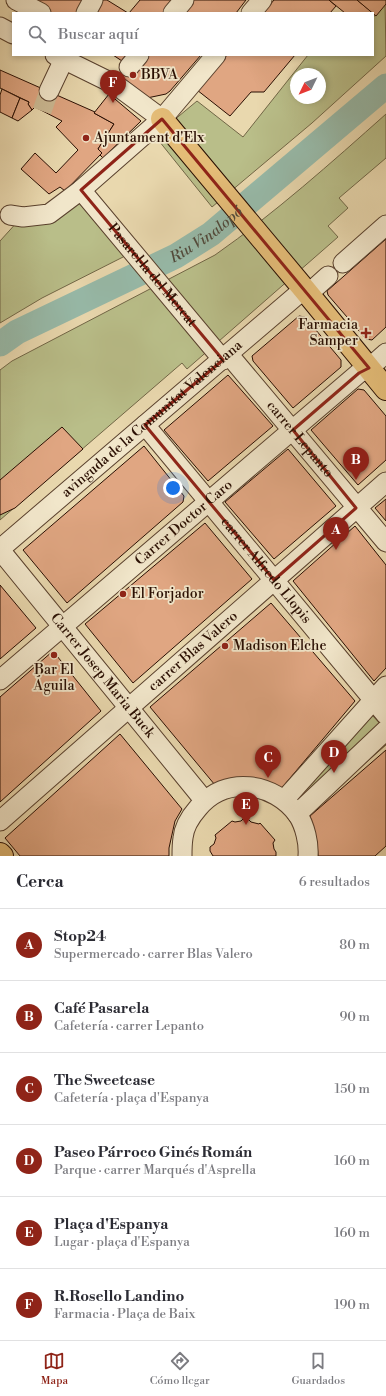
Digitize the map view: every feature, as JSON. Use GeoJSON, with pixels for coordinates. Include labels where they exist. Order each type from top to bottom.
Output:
{"type":"FeatureCollection","features":[{"type":"Feature","properties":{"kind":"main road"},"geometry":{"type":"LineString","coordinates":[[162,119],[386,389]]}},
{"type":"Feature","properties":{"kind":"street"},"geometry":{"type":"LineString","coordinates":[[16,0],[39,12]]}},
{"type":"Feature","properties":{"kind":"street"},"geometry":{"type":"LineString","coordinates":[[87,12],[93,0]]}},
{"type":"Feature","properties":{"kind":"street"},"geometry":{"type":"LineString","coordinates":[[174,12],[184,0]]}},
{"type":"Feature","properties":{"kind":"street"},"geometry":{"type":"LineString","coordinates":[[0,28],[12,34]]}},
{"type":"Feature","properties":{"kind":"street"},"geometry":{"type":"LineString","coordinates":[[3,216],[23,217],[49,214],[81,190],[162,119],[215,56]]}},
{"type":"Feature","properties":{"kind":"street"},"geometry":{"type":"LineString","coordinates":[[50,91],[62,57],[116,85],[162,119]]}},
{"type":"Feature","properties":{"kind":"street","name":"Pasarel·la del Mercat"},"geometry":{"type":"LineString","coordinates":[[81,190],[226,357]]}},
{"type":"Feature","properties":{"kind":"street"},"geometry":{"type":"LineString","coordinates":[[348,258],[386,225]]}},
{"type":"Feature","properties":{"kind":"street","name":"avinguda de la Comunitat Valenciana"},"geometry":{"type":"LineString","coordinates":[[0,550],[226,357],[328,276]]}},
{"type":"Feature","properties":{"kind":"street","name":"Carrer Doctor Caro"},"geometry":{"type":"LineString","coordinates":[[0,680],[359,373],[369,368],[386,353]]}},
{"type":"Feature","properties":{"kind":"street","name":"carrer Lepanto"},"geometry":{"type":"LineString","coordinates":[[226,357],[293,430],[356,508],[386,542]]}},
{"type":"Feature","properties":{"kind":"street","name":"carrer Alfredo Llopis"},"geometry":{"type":"LineString","coordinates":[[145,425],[386,715]]}},
{"type":"Feature","properties":{"kind":"street","name":"carrer Blas Valero"},"geometry":{"type":"LineString","coordinates":[[0,821],[386,482]]}},
{"type":"Feature","properties":{"kind":"street","name":"Carrer Josep Maria Buck"},"geometry":{"type":"LineString","coordinates":[[0,550],[204,800]]}},
{"type":"Feature","properties":{"kind":"street"},"geometry":{"type":"LineString","coordinates":[[284,800],[386,686]]}},
{"type":"Feature","properties":{"kind":"street"},"geometry":{"type":"LineString","coordinates":[[297,814],[386,730]]}},
{"type":"Feature","properties":{"kind":"street"},"geometry":{"type":"LineString","coordinates":[[182,856],[183,837],[190,817],[204,800],[220,790],[241,786],[261,788],[284,800],[297,814],[300,820],[307,840],[308,856]]}},
{"type":"Feature","properties":{"kind":"highlighted area"},"geometry":{"type":"Polygon","coordinates":[[[162,119],[369,368],[359,373],[293,430],[356,508],[274,580],[145,425],[223,360],[81,190],[162,119]]]}},
{"type":"Feature","properties":{"kind":"green space"},"geometry":{"type":"Polygon","coordinates":[[[385,0],[386,56],[312,123],[212,207],[155,136],[197,101],[243,137],[290,78],[290,104],[326,104],[326,68],[298,68],[307,56],[374,56],[374,16],[385,0]]]}},
{"type":"Feature","properties":{"kind":"green space"},"geometry":{"type":"Polygon","coordinates":[[[386,114],[386,158],[339,198],[348,208],[328,226],[338,237],[187,369],[182,363],[0,520],[0,370],[12,361],[215,255],[281,205],[386,114]]]}},
{"type":"Feature","properties":{"kind":"green space"},"geometry":{"type":"Polygon","coordinates":[[[79,202],[129,254],[42,298],[0,323],[0,241],[19,220],[79,202]]]}},
{"type":"Feature","properties":{"kind":"green space"},"geometry":{"type":"Polygon","coordinates":[[[371,714],[386,730],[386,745],[303,817],[288,801],[371,714]]]}},
{"type":"Feature","properties":{"kind":"building"},"geometry":{"type":"Polygon","coordinates":[[[18,0],[85,0],[79,12],[39,12],[18,0]]]}},
{"type":"Feature","properties":{"kind":"building"},"geometry":{"type":"Polygon","coordinates":[[[103,0],[107,0],[126,12],[96,12],[103,0]]]}},
{"type":"Feature","properties":{"kind":"building"},"geometry":{"type":"Polygon","coordinates":[[[140,0],[175,0],[165,12],[130,12],[140,0]]]}},
{"type":"Feature","properties":{"kind":"building"},"geometry":{"type":"Polygon","coordinates":[[[188,0],[246,0],[237,12],[177,12],[188,0]]]}},
{"type":"Feature","properties":{"kind":"building"},"geometry":{"type":"Polygon","coordinates":[[[274,0],[329,0],[336,6],[331,12],[264,12],[274,0]]]}},
{"type":"Feature","properties":{"kind":"building"},"geometry":{"type":"Polygon","coordinates":[[[329,0],[357,0],[372,12],[344,12],[329,0]]]}},
{"type":"Feature","properties":{"kind":"building"},"geometry":{"type":"Polygon","coordinates":[[[357,0],[386,0],[386,4],[376,16],[374,12],[371,12],[357,0]]]}},
{"type":"Feature","properties":{"kind":"building"},"geometry":{"type":"Polygon","coordinates":[[[114,56],[126,56],[122,61],[114,56]]]}},
{"type":"Feature","properties":{"kind":"building"},"geometry":{"type":"Polygon","coordinates":[[[139,56],[200,56],[166,94],[147,98],[121,78],[139,56]]]}},
{"type":"Feature","properties":{"kind":"building"},"geometry":{"type":"Polygon","coordinates":[[[226,56],[294,56],[264,92],[251,92],[230,116],[197,90],[226,56]]]}},
{"type":"Feature","properties":{"kind":"building","name":"Ajuntament d'Elx"},"geometry":{"type":"Polygon","coordinates":[[[0,70],[95,112],[94,113],[114,124],[98,149],[102,153],[65,191],[60,187],[49,194],[21,169],[35,153],[56,173],[78,150],[56,127],[62,121],[35,107],[32,110],[28,104],[29,102],[0,88],[0,70]]]}},
{"type":"Feature","properties":{"kind":"building"},"geometry":{"type":"Polygon","coordinates":[[[2,89],[20,98],[12,118],[0,112],[0,95],[2,89]]]}},
{"type":"Feature","properties":{"kind":"building"},"geometry":{"type":"Polygon","coordinates":[[[109,94],[141,121],[103,158],[100,155],[102,153],[98,149],[114,124],[94,113],[109,94]]]}},
{"type":"Feature","properties":{"kind":"building"},"geometry":{"type":"Polygon","coordinates":[[[20,98],[29,102],[28,104],[32,110],[18,121],[12,118],[20,98]]]}},
{"type":"Feature","properties":{"kind":"building"},"geometry":{"type":"Polygon","coordinates":[[[386,239],[386,327],[372,340],[366,339],[328,295],[327,291],[386,239]]]}},
{"type":"Feature","properties":{"kind":"building"},"geometry":{"type":"Polygon","coordinates":[[[299,316],[305,317],[341,360],[341,367],[293,408],[253,361],[252,356],[299,316]]]}},
{"type":"Feature","properties":{"kind":"building"},"geometry":{"type":"Polygon","coordinates":[[[228,375],[273,426],[208,481],[164,430],[228,375]]]}},
{"type":"Feature","properties":{"kind":"building"},"geometry":{"type":"Polygon","coordinates":[[[358,389],[364,390],[386,416],[386,460],[358,485],[311,430],[358,389]]]}},
{"type":"Feature","properties":{"kind":"building"},"geometry":{"type":"Polygon","coordinates":[[[62,427],[83,449],[15,508],[0,515],[0,480],[62,427]]]}},
{"type":"Feature","properties":{"kind":"building"},"geometry":{"type":"Polygon","coordinates":[[[144,446],[184,496],[183,502],[67,603],[23,550],[144,446]]]}},
{"type":"Feature","properties":{"kind":"building"},"geometry":{"type":"Polygon","coordinates":[[[288,449],[336,506],[274,559],[225,502],[288,449]]]}},
{"type":"Feature","properties":{"kind":"building"},"geometry":{"type":"Polygon","coordinates":[[[386,499],[386,521],[375,508],[386,499]]]}},
{"type":"Feature","properties":{"kind":"building"},"geometry":{"type":"Polygon","coordinates":[[[205,523],[252,579],[133,683],[85,624],[205,523]]]}},
{"type":"Feature","properties":{"kind":"building"},"geometry":{"type":"Polygon","coordinates":[[[355,526],[386,565],[386,668],[374,681],[293,581],[355,526]]]}},
{"type":"Feature","properties":{"kind":"building"},"geometry":{"type":"Polygon","coordinates":[[[0,585],[36,628],[0,659],[0,585]]]}},
{"type":"Feature","properties":{"kind":"building"},"geometry":{"type":"Polygon","coordinates":[[[271,603],[355,701],[280,790],[215,785],[150,707],[271,603]]]}},
{"type":"Feature","properties":{"kind":"building"},"geometry":{"type":"Polygon","coordinates":[[[53,651],[101,711],[0,802],[0,697],[53,651]]]}},
{"type":"Feature","properties":{"kind":"building"},"geometry":{"type":"Polygon","coordinates":[[[120,734],[182,809],[175,821],[169,848],[169,856],[20,856],[5,838],[120,734]]]}},
{"type":"Feature","properties":{"kind":"building"},"geometry":{"type":"Polygon","coordinates":[[[386,750],[386,846],[375,856],[318,856],[317,842],[310,816],[386,750]]]}},
{"type":"Feature","properties":{"kind":"building"},"geometry":{"type":"Polygon","coordinates":[[[244,818],[251,822],[260,823],[275,840],[273,843],[276,856],[213,856],[210,851],[210,847],[214,844],[216,838],[215,835],[232,821],[241,821],[244,818]]]}},
{"type":"Feature","properties":{"kind":"waterway","name":"Riu Vinalopó"},"geometry":{"type":"LineString","coordinates":[[0,344],[17,332],[176,256],[211,234],[386,86]]}},
{"type":"Feature","properties":{"kind":"tunnel"},"geometry":{"type":"LineString","coordinates":[[42,111],[49,91]]}},
{"type":"Feature","properties":{"kind":"place","name":"BBVA"},"geometry":{"type":"Point","coordinates":[133,75]}},
{"type":"Feature","properties":{"kind":"place","name":"R.Rosello Landino"},"geometry":{"type":"Point","coordinates":[113,103]}},
{"type":"Feature","properties":{"kind":"place","name":"Ajuntament d'Elx"},"geometry":{"type":"Point","coordinates":[86,138]}},
{"type":"Feature","properties":{"kind":"place","name":"Farmacia Samper"},"geometry":{"type":"Point","coordinates":[366,333]}},
{"type":"Feature","properties":{"kind":"place","name":"Café Pasarela"},"geometry":{"type":"Point","coordinates":[356,480]}},
{"type":"Feature","properties":{"kind":"place","name":"Stop24"},"geometry":{"type":"Point","coordinates":[336,550]}},
{"type":"Feature","properties":{"kind":"place","name":"El Forjador"},"geometry":{"type":"Point","coordinates":[123,594]}},
{"type":"Feature","properties":{"kind":"place","name":"Madison Elche"},"geometry":{"type":"Point","coordinates":[225,646]}},
{"type":"Feature","properties":{"kind":"place","name":"Bar El Águila"},"geometry":{"type":"Point","coordinates":[54,655]}},
{"type":"Feature","properties":{"kind":"place","name":"Paseo Párroco Ginés Román"},"geometry":{"type":"Point","coordinates":[334,773]}},
{"type":"Feature","properties":{"kind":"place","name":"The Sweetcase"},"geometry":{"type":"Point","coordinates":[268,778]}},
{"type":"Feature","properties":{"kind":"place","name":"Plaça d'Espanya"},"geometry":{"type":"Point","coordinates":[246,825]}}]}
